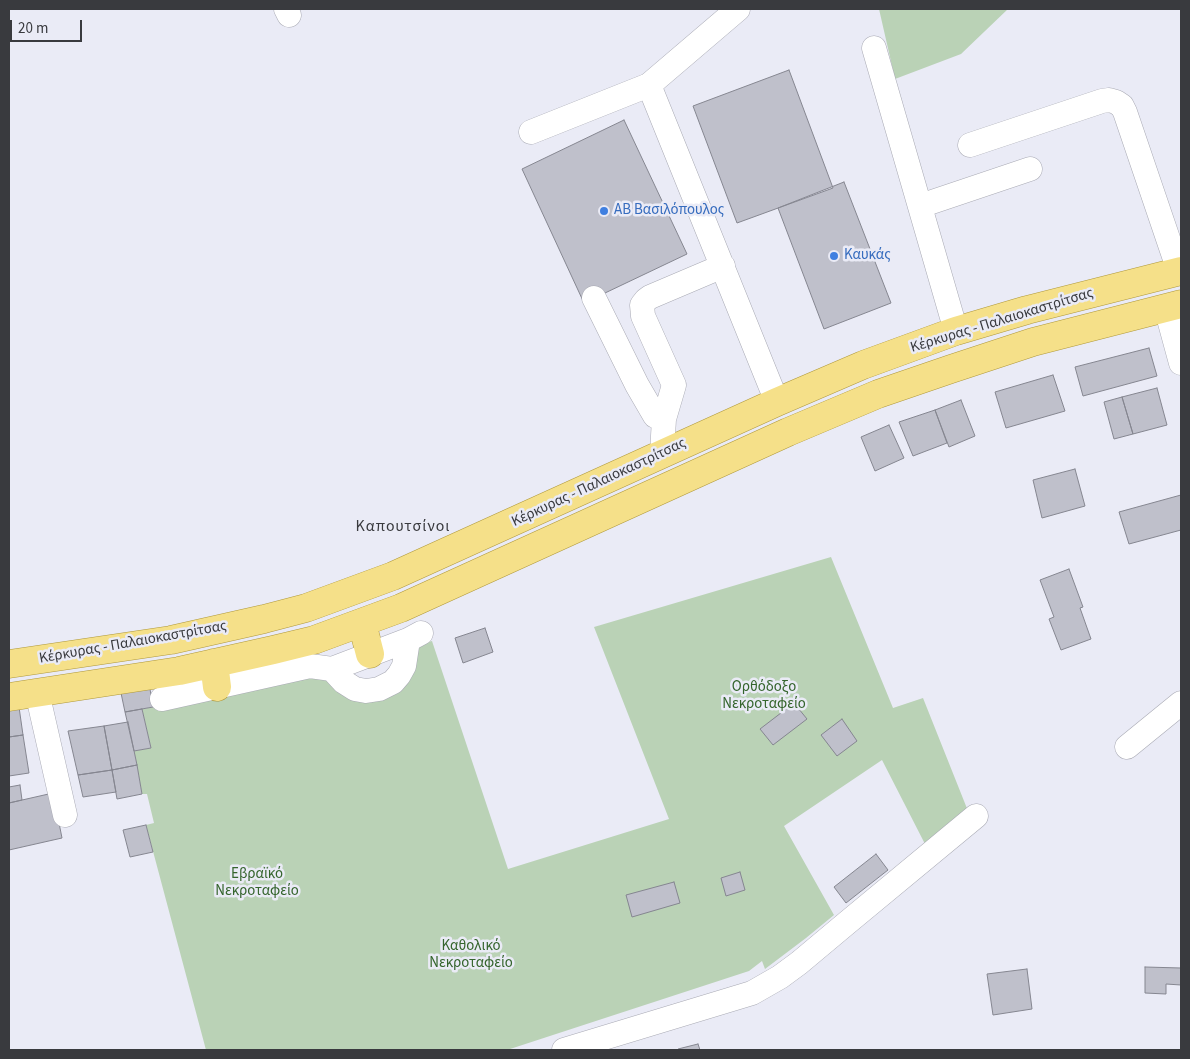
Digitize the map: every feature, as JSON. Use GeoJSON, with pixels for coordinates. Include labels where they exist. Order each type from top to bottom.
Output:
{"type":"FeatureCollection","features":[{"type":"Feature","properties":{"kind":"main road","name":"Κέρκυρας - Παλαιοκαστρίτσας"},"geometry":{"type":"LineString","coordinates":[[9,664],[171,640],[306,608],[393,576],[863,365],[956,332],[1034,308],[1180,271]]}},
{"type":"Feature","properties":{"kind":"main road","name":"Κέρκυρας - Παλαιοκαστρίτσας"},"geometry":{"type":"LineString","coordinates":[[9,697],[179,672],[215,675],[401,608],[779,436],[878,394],[1033,342],[1174,306]]}},
{"type":"Feature","properties":{"kind":"main road"},"geometry":{"type":"LineString","coordinates":[[362,623],[370,654]]}},
{"type":"Feature","properties":{"kind":"street"},"geometry":{"type":"LineString","coordinates":[[531,132],[649,85],[738,9]]}},
{"type":"Feature","properties":{"kind":"street"},"geometry":{"type":"LineString","coordinates":[[874,48],[956,332]]}},
{"type":"Feature","properties":{"kind":"street"},"geometry":{"type":"LineString","coordinates":[[649,85],[777,402]]}},
{"type":"Feature","properties":{"kind":"street"},"geometry":{"type":"LineString","coordinates":[[970,146],[1102,101],[1116,102],[1122,106],[1125,112],[1180,271]]}},
{"type":"Feature","properties":{"kind":"street"},"geometry":{"type":"LineString","coordinates":[[920,206],[1030,169]]}},
{"type":"Feature","properties":{"kind":"street"},"geometry":{"type":"LineString","coordinates":[[662,454],[664,419],[674,385],[642,316],[642,305],[650,297],[722,266]]}},
{"type":"Feature","properties":{"kind":"street"},"geometry":{"type":"LineString","coordinates":[[594,298],[637,385],[656,416],[664,419]]}},
{"type":"Feature","properties":{"kind":"street"},"geometry":{"type":"LineString","coordinates":[[1174,306],[1181,363]]}},
{"type":"Feature","properties":{"kind":"street"},"geometry":{"type":"LineString","coordinates":[[162,699],[215,675],[310,666],[332,669],[414,636],[399,675],[393,682],[379,689],[366,691],[355,688],[344,682],[332,669]]}},
{"type":"Feature","properties":{"kind":"street"},"geometry":{"type":"LineString","coordinates":[[37,692],[65,815]]}},
{"type":"Feature","properties":{"kind":"street"},"geometry":{"type":"LineString","coordinates":[[1127,747],[1181,703]]}},
{"type":"Feature","properties":{"kind":"street"},"geometry":{"type":"LineString","coordinates":[[564,1050],[752,993],[780,977],[799,963],[976,816]]}},
{"type":"Feature","properties":{"kind":"green space"},"geometry":{"type":"Polygon","coordinates":[[[879,9],[1008,9],[961,54],[895,79],[879,9]]]}},
{"type":"Feature","properties":{"kind":"green space"},"geometry":{"type":"Polygon","coordinates":[[[831,557],[893,708],[923,698],[968,811],[925,844],[882,760],[784,826],[834,915],[806,938],[765,969],[762,961],[749,971],[507,1050],[206,1050],[146,825],[154,823],[147,794],[142,794],[134,751],[151,748],[142,709],[332,674],[371,695],[411,647],[432,641],[508,869],[669,819],[594,627],[831,557]]]}},
{"type":"Feature","properties":{"kind":"building"},"geometry":{"type":"Polygon","coordinates":[[[789,70],[833,188],[737,223],[693,106],[789,70]]]}},
{"type":"Feature","properties":{"kind":"building","name":"ΑΒ Βασιλόπουλος"},"geometry":{"type":"Polygon","coordinates":[[[624,120],[687,254],[584,303],[522,169],[624,120]]]}},
{"type":"Feature","properties":{"kind":"building","name":"Καυκάς"},"geometry":{"type":"Polygon","coordinates":[[[844,182],[891,303],[824,329],[778,208],[844,182]]]}},
{"type":"Feature","properties":{"kind":"building"},"geometry":{"type":"Polygon","coordinates":[[[1149,348],[1157,376],[1083,396],[1075,367],[1149,348]]]}},
{"type":"Feature","properties":{"kind":"building"},"geometry":{"type":"Polygon","coordinates":[[[1053,375],[1065,411],[1006,428],[995,392],[1053,375]]]}},
{"type":"Feature","properties":{"kind":"building"},"geometry":{"type":"Polygon","coordinates":[[[1157,388],[1167,425],[1133,434],[1122,397],[1157,388]]]}},
{"type":"Feature","properties":{"kind":"building"},"geometry":{"type":"Polygon","coordinates":[[[1122,397],[1133,434],[1114,439],[1104,402],[1122,397]]]}},
{"type":"Feature","properties":{"kind":"building"},"geometry":{"type":"Polygon","coordinates":[[[961,400],[975,436],[949,447],[935,410],[961,400]]]}},
{"type":"Feature","properties":{"kind":"building"},"geometry":{"type":"Polygon","coordinates":[[[935,410],[947,443],[913,456],[899,422],[935,410]]]}},
{"type":"Feature","properties":{"kind":"building"},"geometry":{"type":"Polygon","coordinates":[[[889,425],[904,458],[875,471],[861,437],[889,425]]]}},
{"type":"Feature","properties":{"kind":"building"},"geometry":{"type":"Polygon","coordinates":[[[1075,469],[1085,506],[1042,518],[1033,480],[1075,469]]]}},
{"type":"Feature","properties":{"kind":"building"},"geometry":{"type":"Polygon","coordinates":[[[1181,495],[1181,530],[1129,544],[1119,512],[1181,495]]]}},
{"type":"Feature","properties":{"kind":"building"},"geometry":{"type":"Polygon","coordinates":[[[1069,569],[1083,607],[1080,608],[1091,639],[1061,650],[1049,619],[1054,617],[1040,580],[1069,569]]]}},
{"type":"Feature","properties":{"kind":"building"},"geometry":{"type":"Polygon","coordinates":[[[485,628],[493,652],[463,663],[455,638],[485,628]]]}},
{"type":"Feature","properties":{"kind":"building"},"geometry":{"type":"Polygon","coordinates":[[[150,689],[153,707],[125,712],[121,693],[150,689]]]}},
{"type":"Feature","properties":{"kind":"building"},"geometry":{"type":"Polygon","coordinates":[[[794,703],[807,719],[773,745],[760,729],[794,703]]]}},
{"type":"Feature","properties":{"kind":"building"},"geometry":{"type":"Polygon","coordinates":[[[19,707],[23,735],[9,737],[9,708],[19,707]]]}},
{"type":"Feature","properties":{"kind":"building"},"geometry":{"type":"Polygon","coordinates":[[[142,709],[151,748],[134,751],[125,712],[142,709]]]}},
{"type":"Feature","properties":{"kind":"building"},"geometry":{"type":"Polygon","coordinates":[[[842,719],[857,741],[837,756],[821,735],[842,719]]]}},
{"type":"Feature","properties":{"kind":"building"},"geometry":{"type":"Polygon","coordinates":[[[128,722],[137,765],[112,770],[104,726],[128,722]]]}},
{"type":"Feature","properties":{"kind":"building"},"geometry":{"type":"Polygon","coordinates":[[[104,726],[112,770],[78,775],[68,731],[104,726]]]}},
{"type":"Feature","properties":{"kind":"building"},"geometry":{"type":"Polygon","coordinates":[[[23,735],[29,773],[9,776],[9,737],[23,735]]]}},
{"type":"Feature","properties":{"kind":"building"},"geometry":{"type":"Polygon","coordinates":[[[137,765],[142,794],[117,799],[112,770],[137,765]]]}},
{"type":"Feature","properties":{"kind":"building"},"geometry":{"type":"Polygon","coordinates":[[[112,770],[116,792],[83,797],[78,775],[112,770]]]}},
{"type":"Feature","properties":{"kind":"building"},"geometry":{"type":"Polygon","coordinates":[[[20,785],[22,800],[9,803],[9,787],[20,785]]]}},
{"type":"Feature","properties":{"kind":"building"},"geometry":{"type":"Polygon","coordinates":[[[53,793],[62,838],[9,850],[9,803],[53,793]]]}},
{"type":"Feature","properties":{"kind":"building"},"geometry":{"type":"Polygon","coordinates":[[[146,825],[153,852],[130,857],[123,830],[146,825]]]}},
{"type":"Feature","properties":{"kind":"building"},"geometry":{"type":"Polygon","coordinates":[[[876,854],[888,870],[846,903],[834,887],[876,854]]]}},
{"type":"Feature","properties":{"kind":"building"},"geometry":{"type":"Polygon","coordinates":[[[740,872],[745,890],[726,896],[721,878],[740,872]]]}},
{"type":"Feature","properties":{"kind":"building"},"geometry":{"type":"Polygon","coordinates":[[[674,882],[680,903],[632,917],[626,895],[674,882]]]}},
{"type":"Feature","properties":{"kind":"building"},"geometry":{"type":"Polygon","coordinates":[[[1145,967],[1181,968],[1181,985],[1166,984],[1166,994],[1145,993],[1145,967]]]}},
{"type":"Feature","properties":{"kind":"building"},"geometry":{"type":"Polygon","coordinates":[[[1027,969],[1032,1009],[993,1015],[987,974],[1027,969]]]}},
{"type":"Feature","properties":{"kind":"building"},"geometry":{"type":"Polygon","coordinates":[[[698,1044],[700,1050],[678,1050],[678,1049],[698,1044]]]}},
{"type":"Feature","properties":{"kind":"place","name":"ΑΒ Βασιλόπουλος"},"geometry":{"type":"Point","coordinates":[604,211]}},
{"type":"Feature","properties":{"kind":"place","name":"Καυκάς"},"geometry":{"type":"Point","coordinates":[834,256]}},
{"type":"Feature","properties":{"kind":"district","name":"Καπουτσίνοι"},"geometry":{"type":"Point","coordinates":[403,527]}},
{"type":"Feature","properties":{"kind":"park label","name":"Ορθόδοξο Νεκροταφείο"},"geometry":{"type":"Point","coordinates":[764,696]}},
{"type":"Feature","properties":{"kind":"park label","name":"Εβραϊκό Νεκροταφείο"},"geometry":{"type":"Point","coordinates":[257,884]}},
{"type":"Feature","properties":{"kind":"park label","name":"Καθολικό Νεκροταφείο"},"geometry":{"type":"Point","coordinates":[471,956]}}]}
